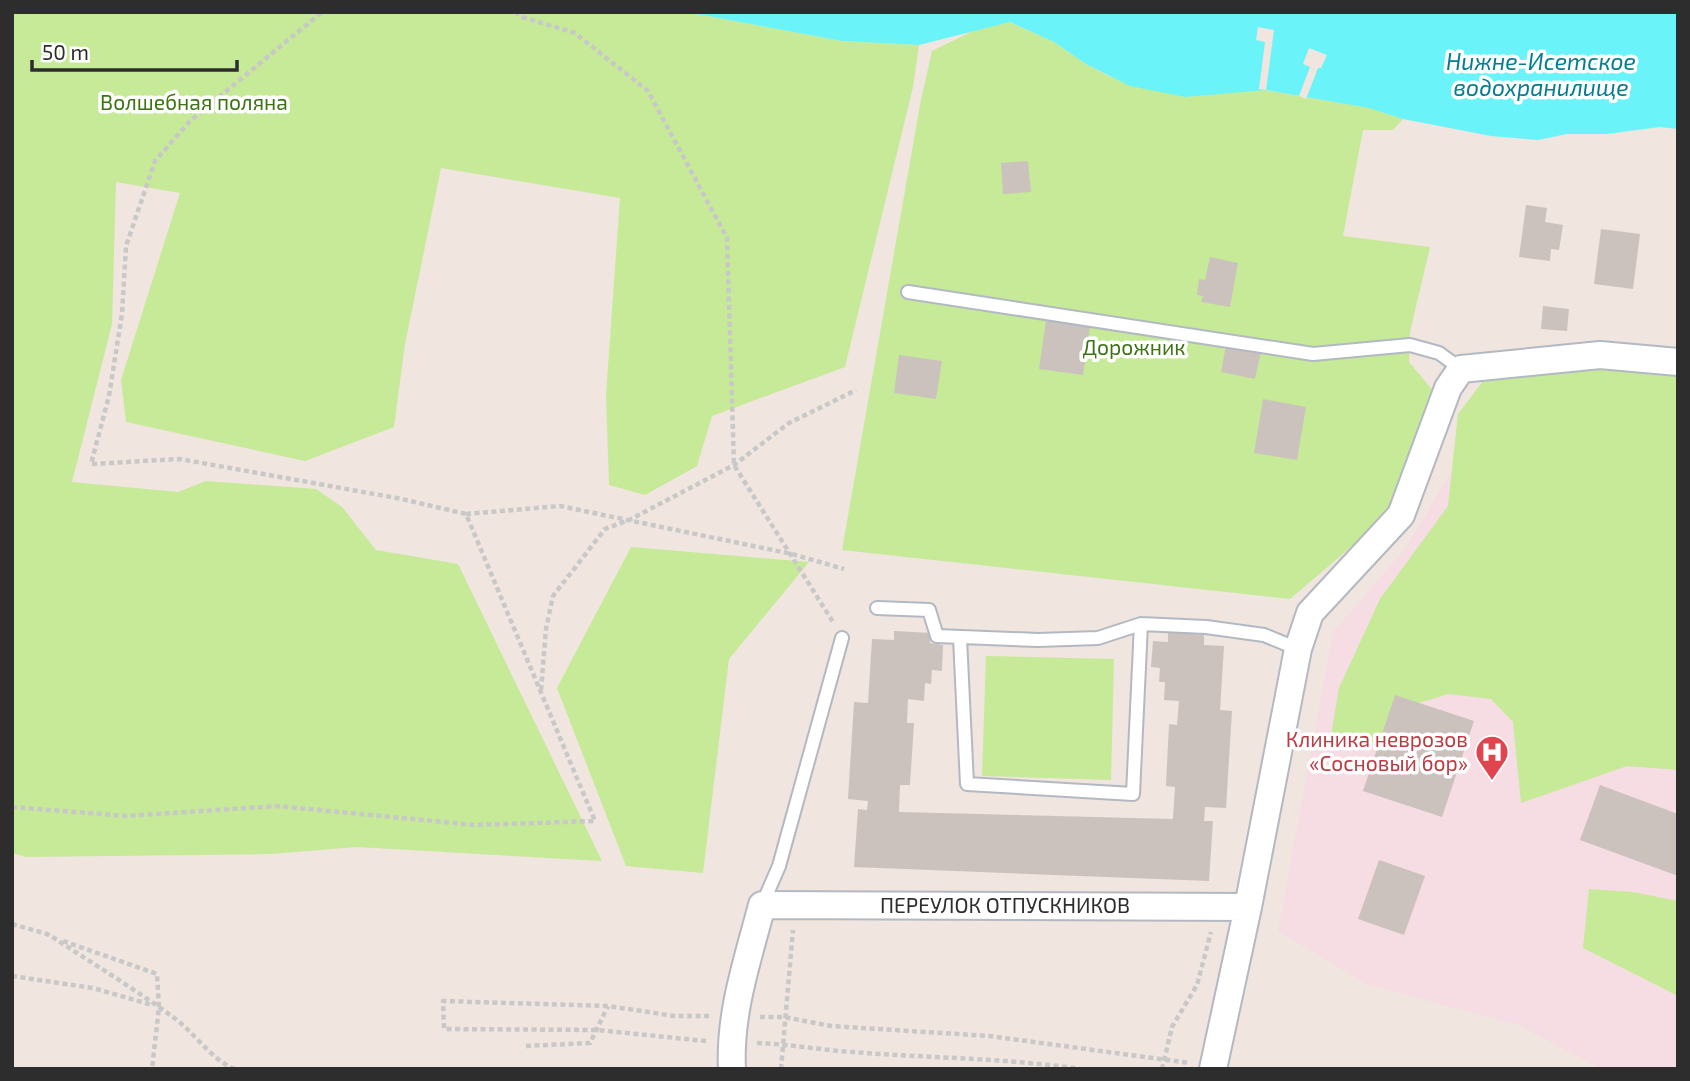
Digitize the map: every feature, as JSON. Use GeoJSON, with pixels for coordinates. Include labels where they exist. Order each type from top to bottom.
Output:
{"type":"FeatureCollection","features":[{"type":"Feature","properties":{"kind":"street"},"geometry":{"type":"LineString","coordinates":[[1214,1068],[1298,649],[1310,613],[1401,515],[1448,388],[1461,369],[1600,355],[1678,362]]}},
{"type":"Feature","properties":{"kind":"street"},"geometry":{"type":"LineString","coordinates":[[732,1069],[734,1016],[762,905]]}},
{"type":"Feature","properties":{"kind":"street","name":"ПЕРЕУЛОК ОТПУСКНИКОВ"},"geometry":{"type":"LineString","coordinates":[[762,905],[1248,908]]}},
{"type":"Feature","properties":{"kind":"lane"},"geometry":{"type":"LineString","coordinates":[[908,292],[1313,354],[1410,345],[1439,353],[1461,369]]}},
{"type":"Feature","properties":{"kind":"lane"},"geometry":{"type":"LineString","coordinates":[[877,608],[929,610],[937,636],[1098,638],[1141,624],[1264,635],[1298,649]]}},
{"type":"Feature","properties":{"kind":"lane"},"geometry":{"type":"LineString","coordinates":[[960,638],[967,784],[1133,794],[1141,624]]}},
{"type":"Feature","properties":{"kind":"lane"},"geometry":{"type":"LineString","coordinates":[[762,905],[779,866],[842,638]]}},
{"type":"Feature","properties":{"kind":"path"},"geometry":{"type":"LineString","coordinates":[[322,12],[190,121],[155,161],[127,246],[121,314],[109,396],[91,464],[180,459],[402,499],[467,514],[560,506],[792,554],[845,569]]}},
{"type":"Feature","properties":{"kind":"path"},"geometry":{"type":"LineString","coordinates":[[514,12],[522,17],[575,33],[648,91],[727,238],[734,465],[842,638]]}},
{"type":"Feature","properties":{"kind":"path"},"geometry":{"type":"LineString","coordinates":[[541,692],[546,629],[553,596],[605,528],[629,520],[734,465],[789,423],[856,390]]}},
{"type":"Feature","properties":{"kind":"path"},"geometry":{"type":"LineString","coordinates":[[12,807],[126,816],[277,806],[475,825],[595,821],[467,514]]}},
{"type":"Feature","properties":{"kind":"path"},"geometry":{"type":"LineString","coordinates":[[781,1069],[795,905]]}},
{"type":"Feature","properties":{"kind":"path"},"geometry":{"type":"LineString","coordinates":[[1162,1069],[1172,1027],[1197,985],[1217,907]]}},
{"type":"Feature","properties":{"kind":"path"},"geometry":{"type":"LineString","coordinates":[[12,924],[157,974],[159,1007],[152,1069]]}},
{"type":"Feature","properties":{"kind":"path"},"geometry":{"type":"LineString","coordinates":[[54,938],[159,1007],[188,1029],[225,1065],[235,1069]]}},
{"type":"Feature","properties":{"kind":"path"},"geometry":{"type":"LineString","coordinates":[[12,975],[93,988],[159,1007]]}},
{"type":"Feature","properties":{"kind":"path"},"geometry":{"type":"LineString","coordinates":[[443,1001],[608,1006],[674,1016],[784,1017],[831,1027],[989,1035],[1214,1068]]}},
{"type":"Feature","properties":{"kind":"path"},"geometry":{"type":"LineString","coordinates":[[526,1046],[590,1043],[608,1006]]}},
{"type":"Feature","properties":{"kind":"shaded area","name":"Клиника неврозов «Сосновый бор»"},"geometry":{"type":"Polygon","coordinates":[[[1503,386],[1678,405],[1678,1069],[1602,1069],[1518,1025],[1366,984],[1278,931],[1333,632],[1405,549],[1503,386]]]}},
{"type":"Feature","properties":{"kind":"green space","name":"Волшебная поляна"},"geometry":{"type":"Polygon","coordinates":[[[12,12],[686,12],[842,41],[919,45],[913,87],[845,367],[712,416],[697,466],[645,495],[609,485],[606,395],[620,198],[441,168],[405,344],[394,427],[305,461],[126,422],[121,380],[180,193],[116,182],[112,324],[72,482],[178,492],[206,481],[316,489],[342,507],[376,550],[458,564],[602,861],[357,847],[270,854],[26,857],[12,853],[12,12]]]}},
{"type":"Feature","properties":{"kind":"green space","name":"Дорожник"},"geometry":{"type":"Polygon","coordinates":[[[1009,22],[1054,42],[1109,76],[1185,97],[1259,89],[1370,108],[1403,119],[1393,130],[1363,130],[1343,236],[1430,247],[1410,332],[1409,362],[1435,393],[1392,512],[1290,599],[842,550],[920,105],[932,51],[973,31],[1009,22]]]}},
{"type":"Feature","properties":{"kind":"green space"},"geometry":{"type":"Polygon","coordinates":[[[1598,363],[1678,369],[1678,770],[1627,766],[1521,803],[1513,722],[1491,699],[1448,694],[1419,703],[1379,744],[1331,736],[1339,688],[1380,599],[1448,506],[1458,414],[1486,377],[1598,363]]]}},
{"type":"Feature","properties":{"kind":"green space"},"geometry":{"type":"Polygon","coordinates":[[[631,547],[809,562],[729,659],[703,873],[626,866],[557,688],[631,547]]]}},
{"type":"Feature","properties":{"kind":"green space"},"geometry":{"type":"Polygon","coordinates":[[[986,656],[1114,659],[1111,780],[982,776],[986,656]]]}},
{"type":"Feature","properties":{"kind":"green space"},"geometry":{"type":"Polygon","coordinates":[[[1589,889],[1633,892],[1678,901],[1678,996],[1583,948],[1589,889]]]}},
{"type":"Feature","properties":{"kind":"water","name":"Нижне-Исетское водохранилище"},"geometry":{"type":"Polygon","coordinates":[[[686,12],[1678,12],[1678,129],[1660,127],[1606,134],[1567,134],[1538,140],[1491,136],[1403,119],[1369,108],[1266,90],[1185,97],[1130,86],[1086,64],[1054,42],[1010,22],[919,45],[842,41],[686,12]]]}},
{"type":"Feature","properties":{"kind":"pier"},"geometry":{"type":"Polygon","coordinates":[[[1258,27],[1274,30],[1266,90],[1259,89],[1265,42],[1256,40],[1258,27]]]}},
{"type":"Feature","properties":{"kind":"pier"},"geometry":{"type":"Polygon","coordinates":[[[1309,48],[1327,55],[1321,68],[1318,68],[1306,99],[1299,96],[1310,67],[1303,64],[1309,48]]]}},
{"type":"Feature","properties":{"kind":"building"},"geometry":{"type":"Polygon","coordinates":[[[1028,161],[1031,192],[1003,194],[1001,163],[1028,161]]]}},
{"type":"Feature","properties":{"kind":"building"},"geometry":{"type":"Polygon","coordinates":[[[1526,205],[1547,208],[1545,222],[1563,225],[1559,250],[1551,249],[1550,261],[1519,257],[1526,205]]]}},
{"type":"Feature","properties":{"kind":"building"},"geometry":{"type":"Polygon","coordinates":[[[1601,229],[1640,234],[1633,289],[1594,284],[1601,229]]]}},
{"type":"Feature","properties":{"kind":"building"},"geometry":{"type":"Polygon","coordinates":[[[1210,257],[1238,263],[1230,307],[1201,302],[1203,296],[1197,295],[1199,279],[1205,280],[1210,257]]]}},
{"type":"Feature","properties":{"kind":"building"},"geometry":{"type":"Polygon","coordinates":[[[1543,306],[1569,309],[1567,331],[1541,329],[1543,306]]]}},
{"type":"Feature","properties":{"kind":"building"},"geometry":{"type":"Polygon","coordinates":[[[1046,321],[1090,327],[1083,375],[1039,369],[1046,321]]]}},
{"type":"Feature","properties":{"kind":"building"},"geometry":{"type":"Polygon","coordinates":[[[1226,345],[1261,352],[1255,379],[1221,372],[1226,345]]]}},
{"type":"Feature","properties":{"kind":"building"},"geometry":{"type":"Polygon","coordinates":[[[899,355],[942,361],[936,399],[894,393],[899,355]]]}},
{"type":"Feature","properties":{"kind":"building"},"geometry":{"type":"Polygon","coordinates":[[[1263,399],[1306,407],[1297,460],[1254,453],[1263,399]]]}},
{"type":"Feature","properties":{"kind":"building"},"geometry":{"type":"Polygon","coordinates":[[[894,631],[931,633],[930,643],[943,645],[942,671],[932,670],[931,684],[925,683],[924,701],[908,699],[907,723],[914,723],[910,785],[900,785],[899,812],[1173,819],[1175,787],[1166,786],[1169,724],[1177,725],[1179,701],[1164,700],[1165,682],[1159,682],[1160,668],[1151,667],[1153,641],[1168,642],[1168,632],[1204,635],[1204,645],[1224,646],[1220,710],[1232,711],[1226,808],[1205,807],[1204,821],[1213,821],[1209,881],[854,867],[858,809],[867,810],[868,801],[848,799],[854,702],[868,703],[872,639],[894,640],[894,631]]]}},
{"type":"Feature","properties":{"kind":"building"},"geometry":{"type":"Polygon","coordinates":[[[1395,695],[1474,721],[1442,817],[1363,791],[1395,695]]]}},
{"type":"Feature","properties":{"kind":"building"},"geometry":{"type":"Polygon","coordinates":[[[1600,785],[1678,814],[1678,876],[1580,840],[1600,785]]]}},
{"type":"Feature","properties":{"kind":"building"},"geometry":{"type":"Polygon","coordinates":[[[1379,860],[1425,876],[1404,935],[1358,919],[1379,860]]]}},
{"type":"Feature","properties":{"kind":"place","name":"Клиника неврозов «Сосновый бор»"},"geometry":{"type":"Point","coordinates":[1492,782]}}]}
